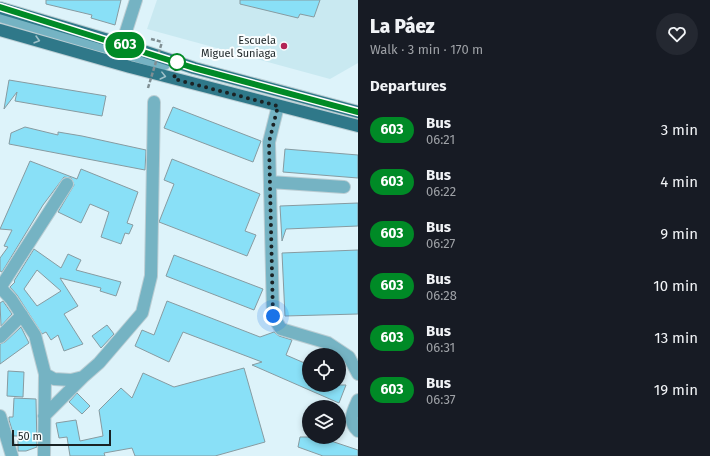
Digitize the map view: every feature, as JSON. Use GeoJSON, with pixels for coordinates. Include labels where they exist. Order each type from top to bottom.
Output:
{"type":"FeatureCollection","features":[{"type":"Feature","properties":{"kind":"main road"},"geometry":{"type":"LineString","coordinates":[[0,8],[122,44],[194,68],[358,112]]}},
{"type":"Feature","properties":{"kind":"main road"},"geometry":{"type":"LineString","coordinates":[[0,30],[130,67],[358,126]]}},
{"type":"Feature","properties":{"kind":"street"},"geometry":{"type":"LineString","coordinates":[[122,44],[136,0]]}},
{"type":"Feature","properties":{"kind":"street"},"geometry":{"type":"LineString","coordinates":[[0,16],[358,118]]}},
{"type":"Feature","properties":{"kind":"street"},"geometry":{"type":"LineString","coordinates":[[44,416],[99,363],[142,313],[151,276],[154,102]]}},
{"type":"Feature","properties":{"kind":"street"},"geometry":{"type":"LineString","coordinates":[[278,106],[269,142],[273,316],[281,329],[328,343],[349,357],[358,374]]}},
{"type":"Feature","properties":{"kind":"street"},"geometry":{"type":"LineString","coordinates":[[270,182],[344,187]]}},
{"type":"Feature","properties":{"kind":"street"},"geometry":{"type":"LineString","coordinates":[[44,456],[45,374],[35,335],[11,298],[0,288],[67,184]]}},
{"type":"Feature","properties":{"kind":"street"},"geometry":{"type":"LineString","coordinates":[[0,337],[22,315]]}},
{"type":"Feature","properties":{"kind":"street"},"geometry":{"type":"LineString","coordinates":[[45,374],[54,380],[70,380],[83,377]]}},
{"type":"Feature","properties":{"kind":"street"},"geometry":{"type":"LineString","coordinates":[[358,400],[351,415],[353,426],[358,431]]}},
{"type":"Feature","properties":{"kind":"street"},"geometry":{"type":"LineString","coordinates":[[0,416],[12,456]]}},
{"type":"Feature","properties":{"kind":"path"},"geometry":{"type":"LineString","coordinates":[[148,88],[162,42]]}},
{"type":"Feature","properties":{"kind":"shaded area","name":"Escuela Miguel Suniaga"},"geometry":{"type":"Polygon","coordinates":[[[157,0],[358,0],[358,63],[330,79],[147,29],[157,0]]]}},
{"type":"Feature","properties":{"kind":"building"},"geometry":{"type":"Polygon","coordinates":[[[46,0],[121,0],[115,25],[91,18],[92,15],[46,4],[46,0]]]}},
{"type":"Feature","properties":{"kind":"building"},"geometry":{"type":"Polygon","coordinates":[[[240,0],[320,0],[314,17],[300,14],[298,18],[240,4],[240,0]]]}},
{"type":"Feature","properties":{"kind":"building"},"geometry":{"type":"Polygon","coordinates":[[[9,80],[106,96],[102,116],[15,101],[17,92],[4,109],[9,80]]]}},
{"type":"Feature","properties":{"kind":"building"},"geometry":{"type":"Polygon","coordinates":[[[173,107],[261,141],[253,162],[164,128],[173,107]]]}},
{"type":"Feature","properties":{"kind":"building"},"geometry":{"type":"Polygon","coordinates":[[[25,127],[58,135],[58,132],[82,136],[146,150],[145,170],[9,144],[11,133],[25,127]]]}},
{"type":"Feature","properties":{"kind":"building"},"geometry":{"type":"Polygon","coordinates":[[[285,149],[358,155],[358,178],[283,172],[285,149]]]}},
{"type":"Feature","properties":{"kind":"building"},"geometry":{"type":"Polygon","coordinates":[[[172,159],[260,194],[245,231],[256,235],[247,256],[159,222],[174,184],[164,180],[172,159]]]}},
{"type":"Feature","properties":{"kind":"building"},"geometry":{"type":"Polygon","coordinates":[[[30,161],[77,179],[81,169],[138,192],[127,223],[133,225],[129,234],[125,233],[121,244],[101,237],[109,212],[90,204],[81,223],[58,212],[74,185],[71,178],[64,177],[43,205],[2,272],[0,271],[0,258],[8,247],[4,246],[12,230],[0,229],[30,161]]]}},
{"type":"Feature","properties":{"kind":"building"},"geometry":{"type":"Polygon","coordinates":[[[358,203],[358,226],[286,229],[282,241],[280,206],[358,203]]]}},
{"type":"Feature","properties":{"kind":"building"},"geometry":{"type":"Polygon","coordinates":[[[34,249],[61,268],[68,254],[81,260],[76,270],[121,282],[116,296],[100,291],[101,288],[60,278],[78,306],[64,314],[83,344],[64,351],[58,335],[51,340],[46,332],[42,334],[17,295],[10,287],[15,282],[14,281],[34,249]],[[37,270],[24,289],[37,306],[61,291],[37,270]]]}},
{"type":"Feature","properties":{"kind":"building"},"geometry":{"type":"Polygon","coordinates":[[[358,250],[358,314],[285,316],[282,253],[358,250]]]}},
{"type":"Feature","properties":{"kind":"building"},"geometry":{"type":"Polygon","coordinates":[[[174,255],[263,289],[254,310],[166,276],[174,255]]]}},
{"type":"Feature","properties":{"kind":"building"},"geometry":{"type":"Polygon","coordinates":[[[3,301],[12,314],[1,326],[0,303],[3,301]]]}},
{"type":"Feature","properties":{"kind":"building"},"geometry":{"type":"Polygon","coordinates":[[[167,301],[260,337],[274,332],[279,336],[292,340],[286,355],[302,362],[302,387],[252,365],[262,362],[183,332],[169,362],[135,346],[142,330],[154,335],[167,301]]]}},
{"type":"Feature","properties":{"kind":"building"},"geometry":{"type":"Polygon","coordinates":[[[107,325],[114,334],[101,348],[92,336],[107,325]]]}},
{"type":"Feature","properties":{"kind":"building"},"geometry":{"type":"Polygon","coordinates":[[[21,327],[29,343],[0,364],[0,344],[5,342],[21,327]]]}},
{"type":"Feature","properties":{"kind":"building"},"geometry":{"type":"Polygon","coordinates":[[[244,368],[265,442],[215,456],[135,456],[132,448],[104,453],[105,456],[70,456],[67,437],[59,438],[56,423],[76,420],[80,441],[103,436],[99,410],[121,388],[132,398],[143,373],[174,387],[244,368]]]}},
{"type":"Feature","properties":{"kind":"building"},"geometry":{"type":"Polygon","coordinates":[[[8,371],[24,372],[23,397],[7,396],[8,371]]]}},
{"type":"Feature","properties":{"kind":"building"},"geometry":{"type":"Polygon","coordinates":[[[314,392],[343,392],[340,400],[332,400],[314,392]]]}},
{"type":"Feature","properties":{"kind":"building"},"geometry":{"type":"Polygon","coordinates":[[[77,393],[90,406],[82,414],[69,402],[77,393]]]}},
{"type":"Feature","properties":{"kind":"building"},"geometry":{"type":"Polygon","coordinates":[[[14,398],[36,399],[37,447],[26,451],[18,451],[18,436],[14,436],[9,420],[9,417],[13,417],[14,398]]]}},
{"type":"Feature","properties":{"kind":"building"},"geometry":{"type":"Polygon","coordinates":[[[300,437],[302,437],[302,444],[340,444],[358,450],[358,456],[323,456],[298,447],[300,437]]]}},
{"type":"Feature","properties":{"kind":"bus line","name":"603"},"geometry":{"type":"LineString","coordinates":[[0,7],[122,44],[194,68],[358,112]]}},
{"type":"Feature","properties":{"kind":"place","name":"Escuela Miguel Suniaga"},"geometry":{"type":"Point","coordinates":[284,46]}},
{"type":"Feature","properties":{"kind":"route"},"geometry":{"type":"LineString","coordinates":[[177,62],[174,79],[278,106],[269,142],[273,316]]}}]}
